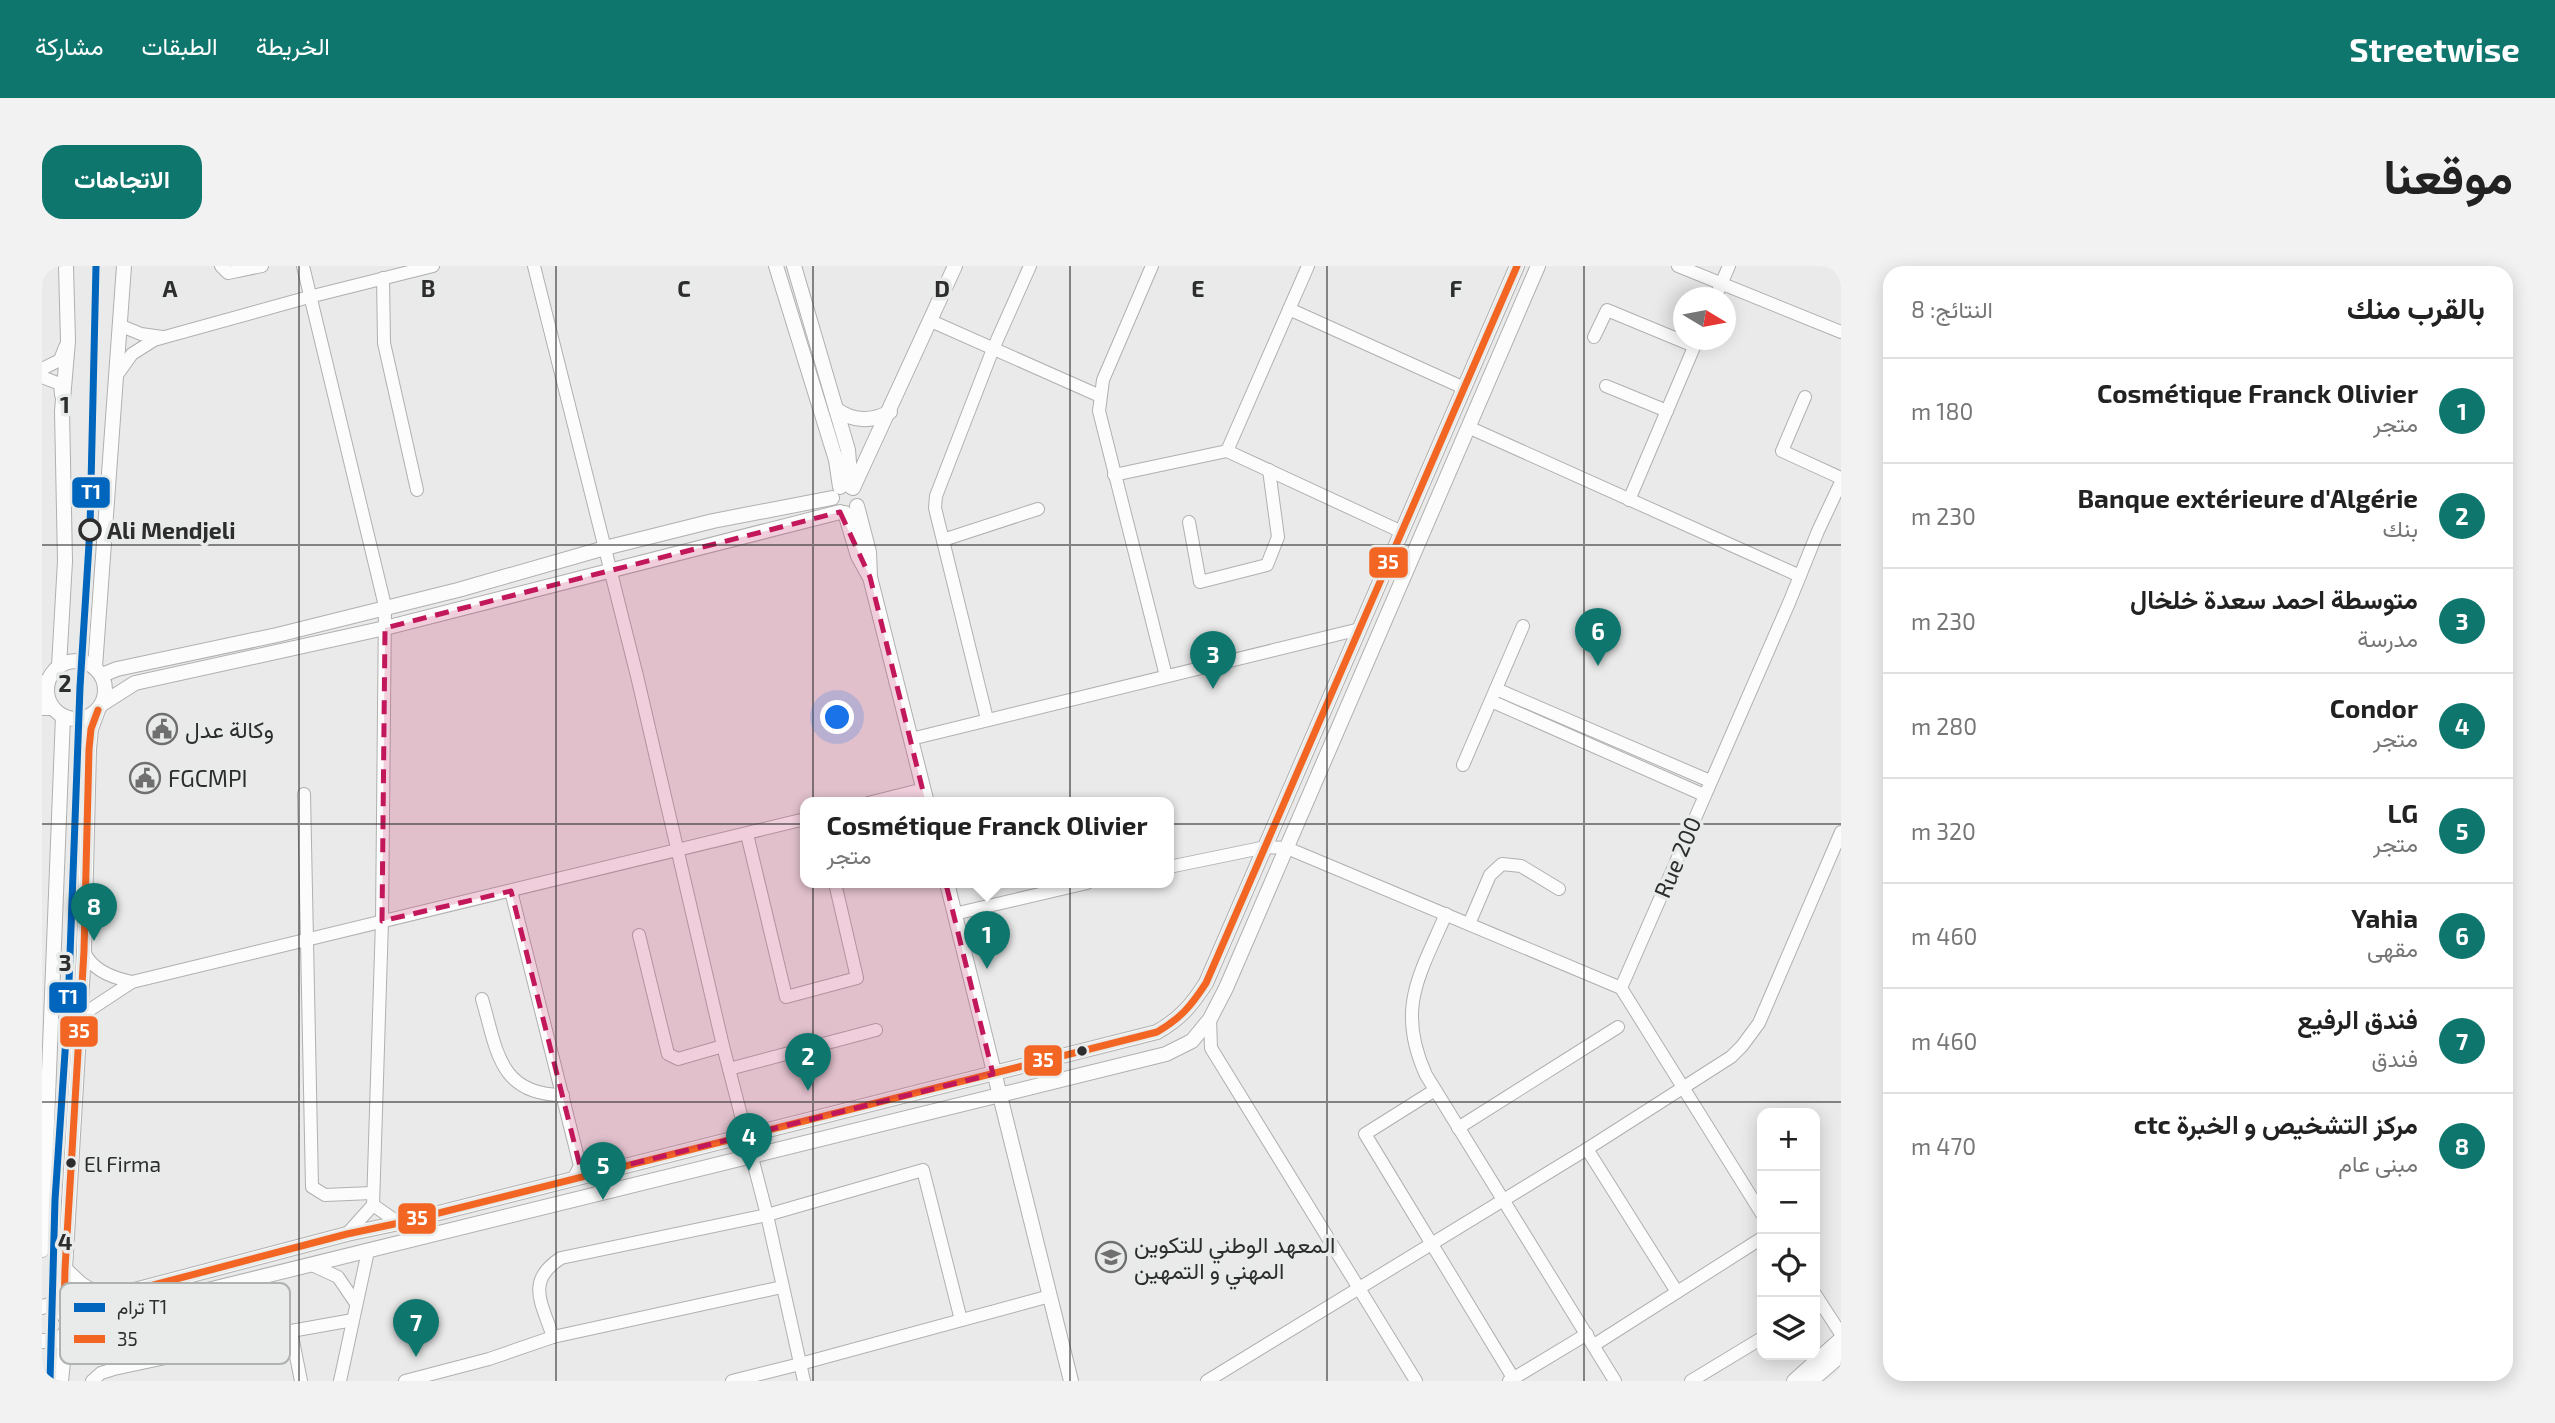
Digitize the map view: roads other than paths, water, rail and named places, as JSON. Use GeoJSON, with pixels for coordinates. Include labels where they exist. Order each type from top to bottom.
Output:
{"type":"FeatureCollection","features":[{"type":"Feature","properties":{"kind":"main road"},"geometry":{"type":"LineString","coordinates":[[59,666],[65,561],[62,411],[68,341],[66,266]]}},
{"type":"Feature","properties":{"kind":"main road"},"geometry":{"type":"LineString","coordinates":[[65,1283],[84,951],[89,748],[91,729],[106,684],[99,671],[124,266]]}},
{"type":"Feature","properties":{"kind":"main road"},"geometry":{"type":"LineString","coordinates":[[776,266],[844,490]]}},
{"type":"Feature","properties":{"kind":"main road"},"geometry":{"type":"LineString","coordinates":[[794,266],[850,456],[844,490]]}},
{"type":"Feature","properties":{"kind":"main road"},"geometry":{"type":"LineString","coordinates":[[925,796],[870,577],[869,552],[847,510],[833,505],[890,412],[955,266]]}},
{"type":"Feature","properties":{"kind":"main road"},"geometry":{"type":"LineString","coordinates":[[161,1283],[346,1234],[399,1223],[577,1172],[595,1174],[1157,1032],[1177,1021],[1206,983],[1517,266]]}},
{"type":"Feature","properties":{"kind":"main road"},"geometry":{"type":"LineString","coordinates":[[238,1283],[1166,1054],[1192,1041],[1210,1019],[1226,988],[1538,266]]}},
{"type":"Feature","properties":{"kind":"main road"},"geometry":{"type":"LineString","coordinates":[[836,409],[858,419],[875,418],[890,412]]}},
{"type":"Feature","properties":{"kind":"main road"},"geometry":{"type":"LineString","coordinates":[[42,1250],[53,711],[46,681],[59,666],[78,660],[99,671],[117,669],[277,635],[384,606],[458,590],[605,548],[713,521],[844,490],[859,496],[847,510],[385,628],[135,683],[82,719],[53,711]]}},
{"type":"Feature","properties":{"kind":"main road"},"geometry":{"type":"LineString","coordinates":[[948,888],[1071,1381]]}},
{"type":"Feature","properties":{"kind":"main road"},"geometry":{"type":"LineString","coordinates":[[65,1269],[79,1283]]}},
{"type":"Feature","properties":{"kind":"main road"},"geometry":{"type":"LineString","coordinates":[[42,1307],[55,1306],[60,1309]]}},
{"type":"Feature","properties":{"kind":"main road"},"geometry":{"type":"LineString","coordinates":[[1794,1381],[1841,1337]]}},
{"type":"Feature","properties":{"kind":"main road"},"geometry":{"type":"LineString","coordinates":[[42,1341],[60,1338]]}},
{"type":"Feature","properties":{"kind":"main road"},"geometry":{"type":"LineString","coordinates":[[1811,1381],[1841,1355]]}},
{"type":"Feature","properties":{"kind":"main road"},"geometry":{"type":"LineString","coordinates":[[61,1381],[62,1364]]}},
{"type":"Feature","properties":{"kind":"street"},"geometry":{"type":"LineString","coordinates":[[221,266],[228,273],[262,266]]}},
{"type":"Feature","properties":{"kind":"street"},"geometry":{"type":"LineString","coordinates":[[303,266],[384,606],[385,628],[382,922],[372,1199],[346,1234]]}},
{"type":"Feature","properties":{"kind":"street"},"geometry":{"type":"LineString","coordinates":[[117,375],[132,354],[154,340],[433,266]]}},
{"type":"Feature","properties":{"kind":"street"},"geometry":{"type":"LineString","coordinates":[[534,266],[605,548],[723,1046],[767,1215],[804,1381]]}},
{"type":"Feature","properties":{"kind":"street"},"geometry":{"type":"LineString","coordinates":[[987,719],[935,508],[936,496],[993,349],[1030,266]]}},
{"type":"Feature","properties":{"kind":"street"},"geometry":{"type":"LineString","coordinates":[[1152,266],[1103,380],[1099,411],[1166,676]]}},
{"type":"Feature","properties":{"kind":"street"},"geometry":{"type":"LineString","coordinates":[[1227,450],[1308,266]]}},
{"type":"Feature","properties":{"kind":"street"},"geometry":{"type":"LineString","coordinates":[[1678,266],[1841,331]]}},
{"type":"Feature","properties":{"kind":"street"},"geometry":{"type":"LineString","coordinates":[[1721,287],[1729,266]]}},
{"type":"Feature","properties":{"kind":"street"},"geometry":{"type":"LineString","coordinates":[[383,278],[384,343],[417,490]]}},
{"type":"Feature","properties":{"kind":"street"},"geometry":{"type":"LineString","coordinates":[[1289,309],[1464,388]]}},
{"type":"Feature","properties":{"kind":"street"},"geometry":{"type":"LineString","coordinates":[[1594,337],[1606,310],[1673,335]]}},
{"type":"Feature","properties":{"kind":"street"},"geometry":{"type":"LineString","coordinates":[[931,321],[1100,396]]}},
{"type":"Feature","properties":{"kind":"street"},"geometry":{"type":"LineString","coordinates":[[119,325],[141,334],[166,337]]}},
{"type":"Feature","properties":{"kind":"street"},"geometry":{"type":"LineString","coordinates":[[42,369],[60,360],[68,341]]}},
{"type":"Feature","properties":{"kind":"street"},"geometry":{"type":"LineString","coordinates":[[1629,500],[1693,350]]}},
{"type":"Feature","properties":{"kind":"street"},"geometry":{"type":"LineString","coordinates":[[42,377],[61,384],[62,411]]}},
{"type":"Feature","properties":{"kind":"street"},"geometry":{"type":"LineString","coordinates":[[1606,386],[1667,411]]}},
{"type":"Feature","properties":{"kind":"street"},"geometry":{"type":"LineString","coordinates":[[1805,397],[1782,451],[1841,480]]}},
{"type":"Feature","properties":{"kind":"street"},"geometry":{"type":"LineString","coordinates":[[1468,427],[1800,576]]}},
{"type":"Feature","properties":{"kind":"street"},"geometry":{"type":"LineString","coordinates":[[1114,475],[1227,450],[1402,532]]}},
{"type":"Feature","properties":{"kind":"street"},"geometry":{"type":"LineString","coordinates":[[1189,522],[1200,582],[1267,565],[1278,537],[1269,470]]}},
{"type":"Feature","properties":{"kind":"street","name":"Rue 200"},"geometry":{"type":"LineString","coordinates":[[1621,988],[1841,480]]}},
{"type":"Feature","properties":{"kind":"street"},"geometry":{"type":"LineString","coordinates":[[943,540],[1038,509]]}},
{"type":"Feature","properties":{"kind":"street"},"geometry":{"type":"LineString","coordinates":[[1463,765],[1523,626]]}},
{"type":"Feature","properties":{"kind":"street"},"geometry":{"type":"LineString","coordinates":[[911,739],[1360,629]]}},
{"type":"Feature","properties":{"kind":"street"},"geometry":{"type":"LineString","coordinates":[[1493,695],[1710,781]]}},
{"type":"Feature","properties":{"kind":"street"},"geometry":{"type":"LineString","coordinates":[[1493,695],[1704,795]]}},
{"type":"Feature","properties":{"kind":"street"},"geometry":{"type":"LineString","coordinates":[[304,794],[312,1187],[325,1195],[372,1199],[399,1223]]}},
{"type":"Feature","properties":{"kind":"street"},"geometry":{"type":"LineString","coordinates":[[78,1020],[132,982],[800,820]]}},
{"type":"Feature","properties":{"kind":"street"},"geometry":{"type":"LineString","coordinates":[[1214,1379],[1587,1149],[1731,1056],[1754,1030],[1841,832]]}},
{"type":"Feature","properties":{"kind":"street"},"geometry":{"type":"LineString","coordinates":[[747,834],[786,997],[856,978],[836,888]]}},
{"type":"Feature","properties":{"kind":"street"},"geometry":{"type":"LineString","coordinates":[[1174,866],[1265,847],[1287,848],[1621,988],[1757,1206]]}},
{"type":"Feature","properties":{"kind":"street"},"geometry":{"type":"LineString","coordinates":[[1469,924],[1490,874],[1502,864],[1521,866],[1559,889]]}},
{"type":"Feature","properties":{"kind":"street"},"geometry":{"type":"LineString","coordinates":[[954,914],[1066,888]]}},
{"type":"Feature","properties":{"kind":"street"},"geometry":{"type":"LineString","coordinates":[[511,891],[563,1095],[577,1172]]}},
{"type":"Feature","properties":{"kind":"street"},"geometry":{"type":"LineString","coordinates":[[1446,915],[1418,980],[1410,1016],[1416,1054],[1458,1128],[1615,1381]]}},
{"type":"Feature","properties":{"kind":"street"},"geometry":{"type":"LineString","coordinates":[[639,935],[668,1054],[678,1059],[723,1046]]}},
{"type":"Feature","properties":{"kind":"street"},"geometry":{"type":"LineString","coordinates":[[84,951],[87,959],[101,970],[115,978],[132,982]]}},
{"type":"Feature","properties":{"kind":"street"},"geometry":{"type":"LineString","coordinates":[[482,999],[502,1067],[507,1073],[530,1090],[547,1095],[563,1095]]}},
{"type":"Feature","properties":{"kind":"street"},"geometry":{"type":"LineString","coordinates":[[1210,1019],[1211,1048],[1416,1381]]}},
{"type":"Feature","properties":{"kind":"street"},"geometry":{"type":"LineString","coordinates":[[1458,1128],[1618,1027]]}},
{"type":"Feature","properties":{"kind":"street"},"geometry":{"type":"LineString","coordinates":[[729,1069],[876,1030]]}},
{"type":"Feature","properties":{"kind":"street"},"geometry":{"type":"LineString","coordinates":[[1183,1045],[1211,1048]]}},
{"type":"Feature","properties":{"kind":"street"},"geometry":{"type":"LineString","coordinates":[[1435,1090],[1365,1134],[1513,1380],[1677,1292],[1757,1241]]}},
{"type":"Feature","properties":{"kind":"street"},"geometry":{"type":"LineString","coordinates":[[1587,1149],[1677,1292]]}},
{"type":"Feature","properties":{"kind":"street"},"geometry":{"type":"LineString","coordinates":[[553,1337],[538,1293],[540,1278],[547,1266],[561,1258],[767,1215],[923,1170],[961,1320]]}},
{"type":"Feature","properties":{"kind":"street"},"geometry":{"type":"LineString","coordinates":[[340,1381],[368,1251]]}},
{"type":"Feature","properties":{"kind":"street"},"geometry":{"type":"LineString","coordinates":[[312,1265],[338,1277],[355,1302]]}},
{"type":"Feature","properties":{"kind":"street"},"geometry":{"type":"LineString","coordinates":[[405,1381],[489,1359],[553,1337],[782,1287]]}},
{"type":"Feature","properties":{"kind":"street"},"geometry":{"type":"LineString","coordinates":[[732,1381],[1050,1296]]}},
{"type":"Feature","properties":{"kind":"street"},"geometry":{"type":"LineString","coordinates":[[1817,1297],[1841,1337]]}},
{"type":"Feature","properties":{"kind":"street"},"geometry":{"type":"LineString","coordinates":[[301,1381],[291,1331],[353,1320]]}},
{"type":"Feature","properties":{"kind":"street"},"geometry":{"type":"LineString","coordinates":[[1692,1381],[1757,1341]]}},
{"type":"Feature","properties":{"kind":"street"},"geometry":{"type":"LineString","coordinates":[[92,1381],[101,1373],[133,1364]]}},
{"type":"Feature","properties":{"kind":"tram line","name":"T1"},"geometry":{"type":"LineString","coordinates":[[50,1381],[55,1200],[68,1008],[80,687],[90,528],[96,266]]}},
{"type":"Feature","properties":{"kind":"place","name":"Ali Mendjeli"},"geometry":{"type":"Point","coordinates":[90,530]}},
{"type":"Feature","properties":{"kind":"place","name":"Yahia"},"geometry":{"type":"Point","coordinates":[1598,666]}},
{"type":"Feature","properties":{"kind":"place","name":"متوسطة احمد سعدة خلخال"},"geometry":{"type":"Point","coordinates":[1213,689]}},
{"type":"Feature","properties":{"kind":"place","name":"وكالة عدل"},"geometry":{"type":"Point","coordinates":[162,729]}},
{"type":"Feature","properties":{"kind":"place","name":"FGCMPI"},"geometry":{"type":"Point","coordinates":[145,778]}},
{"type":"Feature","properties":{"kind":"place","name":"مركز التشخيص و الخبرة ctc"},"geometry":{"type":"Point","coordinates":[94,941]}},
{"type":"Feature","properties":{"kind":"place","name":"Cosmétique Franck Olivier"},"geometry":{"type":"Point","coordinates":[987,969]}},
{"type":"Feature","properties":{"kind":"place","name":"Banque extérieure d'Algérie"},"geometry":{"type":"Point","coordinates":[808,1091]}},
{"type":"Feature","properties":{"kind":"place","name":"El Firma"},"geometry":{"type":"Point","coordinates":[71,1163]}},
{"type":"Feature","properties":{"kind":"place","name":"Condor"},"geometry":{"type":"Point","coordinates":[749,1171]}},
{"type":"Feature","properties":{"kind":"place","name":"LG"},"geometry":{"type":"Point","coordinates":[603,1200]}},
{"type":"Feature","properties":{"kind":"place","name":"المعهد الوطني للتكوين المهني و التمهين"},"geometry":{"type":"Point","coordinates":[1111,1257]}},
{"type":"Feature","properties":{"kind":"place","name":"فندق الرفيع"},"geometry":{"type":"Point","coordinates":[416,1357]}}]}
